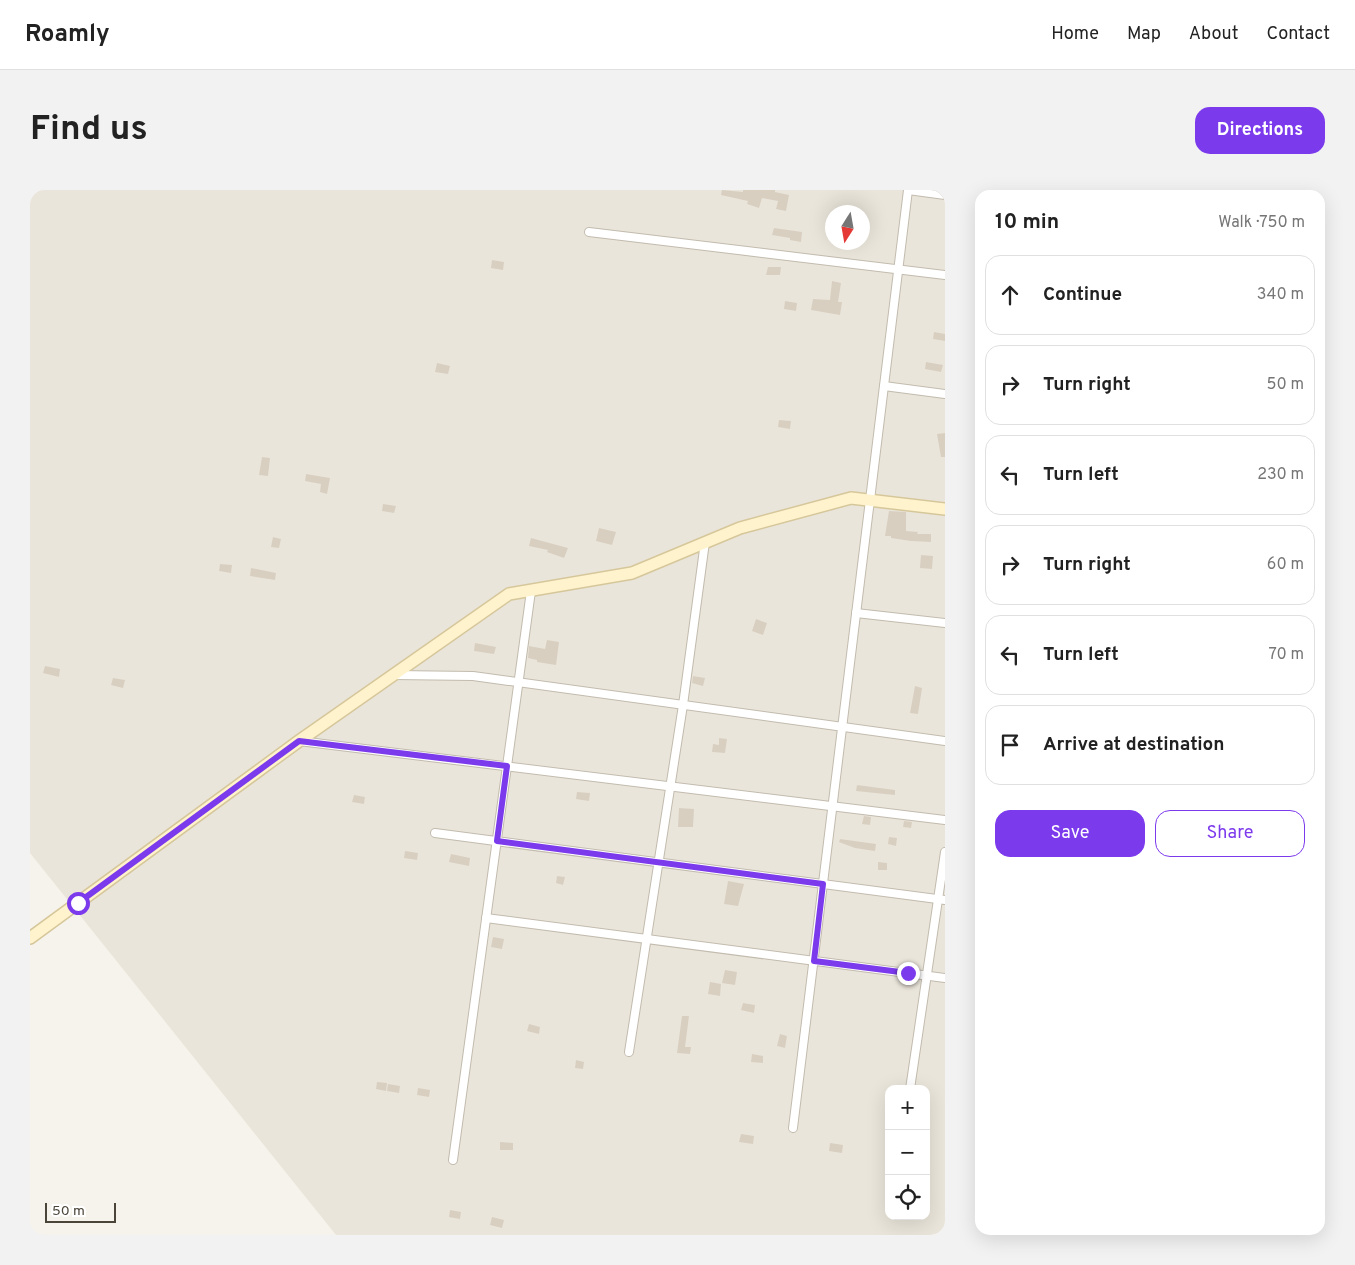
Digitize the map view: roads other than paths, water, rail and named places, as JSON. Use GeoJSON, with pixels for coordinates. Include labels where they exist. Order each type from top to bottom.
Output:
{"type":"FeatureCollection","features":[{"type":"Feature","properties":{"kind":"street"},"geometry":{"type":"LineString","coordinates":[[793,1128],[908,190],[945,195]]}},
{"type":"Feature","properties":{"kind":"street"},"geometry":{"type":"LineString","coordinates":[[589,232],[945,275]]}},
{"type":"Feature","properties":{"kind":"street"},"geometry":{"type":"LineString","coordinates":[[884,386],[945,394]]}},
{"type":"Feature","properties":{"kind":"street"},"geometry":{"type":"LineString","coordinates":[[30,938],[299,741],[509,594],[632,573],[740,528],[851,498],[945,509]]}},
{"type":"Feature","properties":{"kind":"street"},"geometry":{"type":"LineString","coordinates":[[629,1052],[683,705],[705,542]]}},
{"type":"Feature","properties":{"kind":"street"},"geometry":{"type":"LineString","coordinates":[[453,1160],[531,591]]}},
{"type":"Feature","properties":{"kind":"street"},"geometry":{"type":"LineString","coordinates":[[856,613],[945,623]]}},
{"type":"Feature","properties":{"kind":"street"},"geometry":{"type":"LineString","coordinates":[[394,675],[473,676],[945,741]]}},
{"type":"Feature","properties":{"kind":"street"},"geometry":{"type":"LineString","coordinates":[[299,741],[945,820]]}},
{"type":"Feature","properties":{"kind":"street"},"geometry":{"type":"LineString","coordinates":[[435,832],[942,899]]}},
{"type":"Feature","properties":{"kind":"street"},"geometry":{"type":"LineString","coordinates":[[911,1085],[927,976],[942,899],[945,852]]}},
{"type":"Feature","properties":{"kind":"street"},"geometry":{"type":"LineString","coordinates":[[486,918],[945,978]]}}]}
